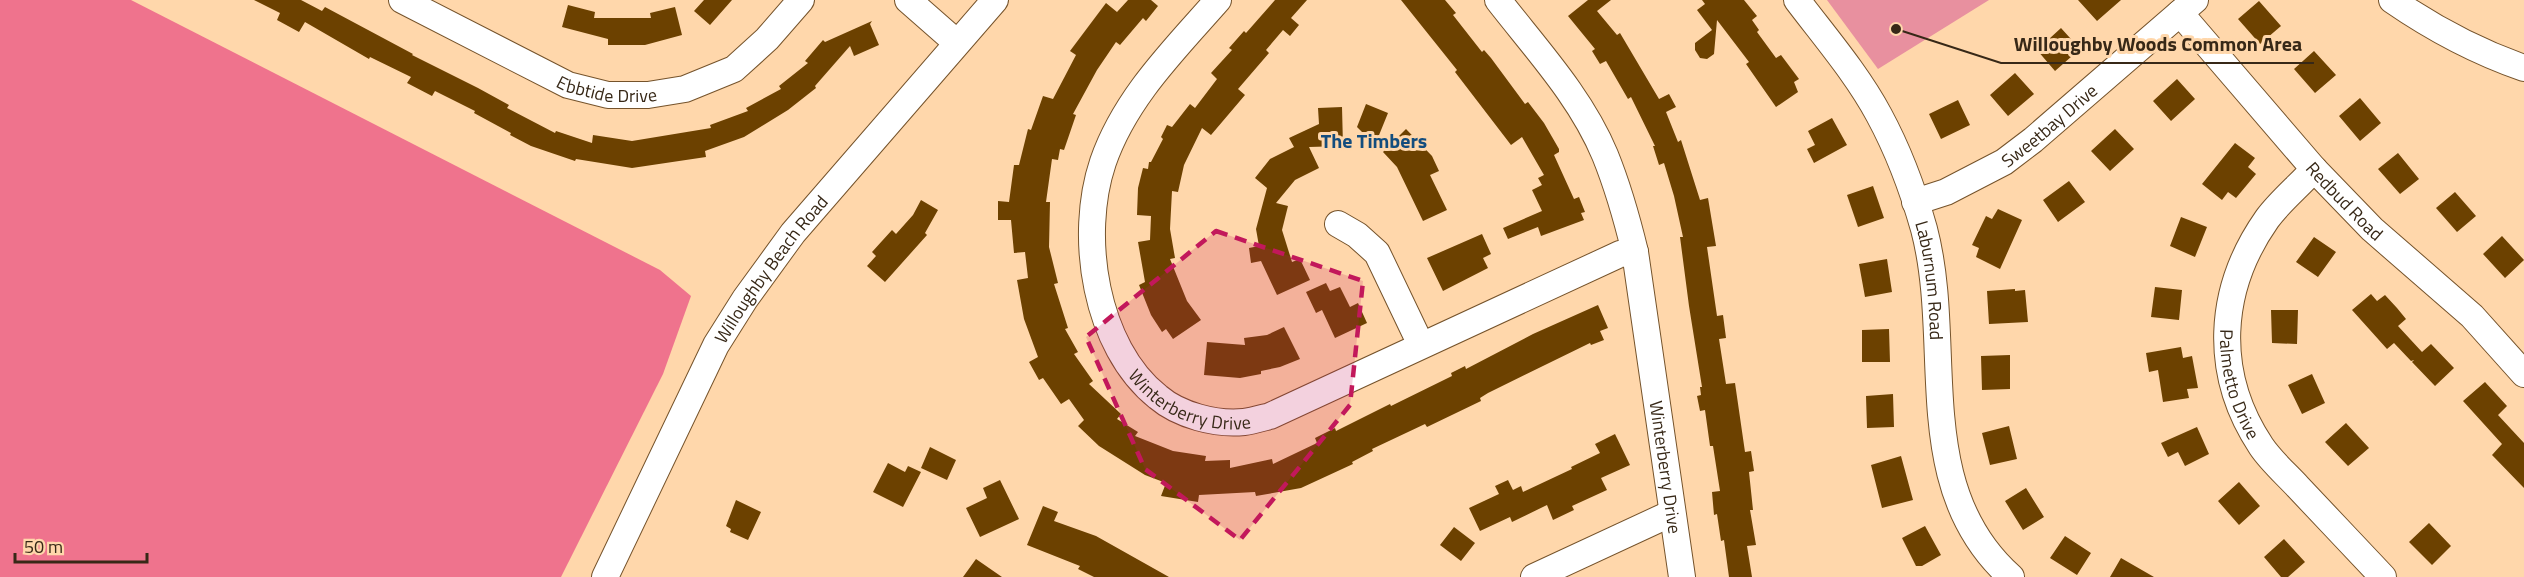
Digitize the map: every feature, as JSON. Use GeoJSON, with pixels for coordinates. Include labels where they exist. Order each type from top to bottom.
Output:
{"type":"FeatureCollection","features":[{"type":"Feature","properties":{"kind":"street","name":"Ebbtide Drive"},"geometry":{"type":"LineString","coordinates":[[402,0],[568,85],[608,95],[648,95],[685,89],[734,69],[767,39],[801,0]]}},
{"type":"Feature","properties":{"kind":"street"},"geometry":{"type":"LineString","coordinates":[[908,0],[957,43]]}},
{"type":"Feature","properties":{"kind":"street","name":"Willoughby Beach Road"},"geometry":{"type":"LineString","coordinates":[[605,577],[716,345],[745,299],[793,233],[995,0]]}},
{"type":"Feature","properties":{"kind":"street","name":"Winterberry Drive"},"geometry":{"type":"LineString","coordinates":[[1218,0],[1134,98],[1112,139],[1102,164],[1093,214],[1092,246],[1095,274],[1107,319],[1126,363],[1139,380],[1159,399],[1188,413],[1213,420],[1242,422],[1270,416],[1620,254],[1635,252]]}},
{"type":"Feature","properties":{"kind":"street","name":"Laburnum Road"},"geometry":{"type":"LineString","coordinates":[[1797,0],[1847,65],[1879,114],[1906,176],[1924,231],[1935,303],[1943,445],[1950,478],[1963,514],[1985,548],[2012,577]]}},
{"type":"Feature","properties":{"kind":"street"},"geometry":{"type":"LineString","coordinates":[[2392,0],[2432,28],[2495,58],[2524,68]]}},
{"type":"Feature","properties":{"kind":"street","name":"Winterberry Drive"},"geometry":{"type":"LineString","coordinates":[[1508,4],[1569,93],[1600,146],[1623,204],[1635,252],[1682,577]]}},
{"type":"Feature","properties":{"kind":"street","name":"Sweetbay Drive"},"geometry":{"type":"LineString","coordinates":[[1915,202],[1946,192],[2004,162],[2033,140],[2188,7]]}},
{"type":"Feature","properties":{"kind":"street","name":"Redbud Road"},"geometry":{"type":"LineString","coordinates":[[2188,7],[2314,169],[2372,229],[2472,316],[2524,374]]}},
{"type":"Feature","properties":{"kind":"street","name":"Palmetto Drive"},"geometry":{"type":"LineString","coordinates":[[2314,169],[2267,218],[2247,252],[2234,284],[2228,314],[2226,338],[2228,359],[2237,399],[2262,448],[2383,577]]}},
{"type":"Feature","properties":{"kind":"street"},"geometry":{"type":"LineString","coordinates":[[1338,224],[1357,235],[1377,253],[1421,345]]}},
{"type":"Feature","properties":{"kind":"street"},"geometry":{"type":"LineString","coordinates":[[1534,577],[1672,513]]}},
{"type":"Feature","properties":{"kind":"highlighted area"},"geometry":{"type":"Polygon","coordinates":[[[1216,231],[1363,281],[1350,405],[1240,540],[1145,469],[1086,337],[1216,231]]]}},
{"type":"Feature","properties":{"kind":"shaded area"},"geometry":{"type":"Polygon","coordinates":[[[0,0],[131,0],[660,270],[691,296],[663,374],[561,577],[0,577],[0,0]]]}},
{"type":"Feature","properties":{"kind":"shaded area"},"geometry":{"type":"Polygon","coordinates":[[[1827,0],[1989,0],[1878,69],[1827,0]]]}},
{"type":"Feature","properties":{"kind":"building"},"geometry":{"type":"Polygon","coordinates":[[[254,0],[301,0],[322,11],[325,7],[478,88],[509,105],[507,108],[555,133],[556,131],[592,143],[593,135],[632,141],[711,128],[710,125],[748,111],[746,108],[781,89],[779,86],[808,63],[805,61],[823,40],[825,42],[872,21],[870,24],[879,45],[854,56],[850,46],[815,86],[816,88],[788,110],[744,137],[705,151],[706,157],[632,168],[576,159],[575,161],[531,146],[474,113],[475,111],[435,91],[432,96],[407,83],[411,77],[370,57],[369,59],[305,22],[299,32],[277,20],[280,13],[254,0]]]}},
{"type":"Feature","properties":{"kind":"building"},"geometry":{"type":"Polygon","coordinates":[[[704,0],[732,0],[710,25],[694,11],[704,0]]]}},
{"type":"Feature","properties":{"kind":"building"},"geometry":{"type":"Polygon","coordinates":[[[1128,0],[1151,0],[1158,6],[1146,21],[1143,18],[1120,45],[1116,42],[1097,70],[1073,114],[1076,115],[1064,150],[1060,149],[1058,160],[1052,159],[1046,202],[1050,202],[1049,247],[1058,283],[1054,284],[1068,328],[1065,329],[1078,352],[1074,354],[1093,381],[1089,384],[1121,414],[1117,419],[1138,432],[1135,436],[1173,451],[1206,456],[1205,461],[1230,460],[1230,468],[1272,459],[1273,464],[1317,443],[1315,438],[1335,428],[1336,431],[1390,404],[1391,406],[1452,376],[1451,373],[1465,366],[1466,369],[1533,334],[1598,305],[1608,328],[1600,331],[1604,340],[1591,345],[1590,343],[1488,393],[1480,398],[1481,401],[1427,427],[1425,424],[1372,449],[1373,451],[1352,462],[1353,464],[1301,488],[1256,496],[1255,492],[1199,495],[1198,502],[1161,496],[1166,483],[1145,475],[1099,446],[1078,426],[1084,420],[1069,399],[1061,404],[1043,378],[1039,380],[1029,362],[1038,357],[1024,319],[1017,280],[1028,278],[1025,252],[1014,253],[1011,220],[998,220],[998,201],[1009,202],[1014,165],[1019,165],[1028,129],[1031,130],[1043,96],[1053,99],[1076,55],[1070,51],[1106,3],[1117,12],[1128,0]]]}},
{"type":"Feature","properties":{"kind":"building"},"geometry":{"type":"Polygon","coordinates":[[[1275,0],[1307,0],[1291,18],[1299,25],[1290,36],[1283,30],[1266,50],[1269,53],[1238,89],[1245,95],[1211,135],[1202,128],[1184,165],[1178,192],[1172,191],[1170,229],[1175,258],[1170,259],[1187,301],[1201,320],[1173,339],[1166,329],[1162,332],[1151,315],[1139,285],[1145,282],[1138,242],[1150,240],[1151,216],[1137,215],[1138,188],[1143,168],[1148,169],[1149,162],[1163,139],[1161,137],[1167,125],[1172,127],[1190,104],[1195,108],[1217,79],[1211,73],[1232,50],[1229,48],[1244,31],[1246,33],[1275,0]]]}},
{"type":"Feature","properties":{"kind":"building"},"geometry":{"type":"Polygon","coordinates":[[[1401,0],[1445,0],[1456,13],[1453,15],[1482,52],[1484,50],[1491,58],[1525,104],[1528,102],[1544,123],[1559,149],[1559,152],[1554,155],[1574,199],[1579,197],[1585,212],[1581,213],[1584,220],[1541,236],[1538,227],[1508,239],[1503,228],[1542,211],[1532,190],[1542,185],[1538,178],[1544,175],[1522,137],[1511,145],[1455,72],[1457,70],[1401,0]]]}},
{"type":"Feature","properties":{"kind":"building"},"geometry":{"type":"Polygon","coordinates":[[[1588,0],[1611,0],[1597,11],[1617,35],[1620,33],[1659,99],[1669,94],[1676,107],[1666,112],[1678,142],[1681,140],[1700,200],[1708,198],[1716,246],[1707,247],[1717,316],[1723,315],[1726,338],[1719,339],[1726,384],[1735,383],[1745,452],[1751,451],[1754,471],[1749,472],[1753,510],[1750,510],[1756,545],[1747,546],[1752,577],[1729,577],[1724,540],[1721,541],[1717,514],[1714,515],[1712,492],[1720,491],[1705,410],[1700,411],[1697,396],[1701,395],[1700,387],[1702,387],[1680,237],[1683,237],[1674,196],[1664,163],[1659,165],[1653,146],[1655,146],[1631,97],[1628,99],[1606,61],[1600,64],[1592,51],[1595,49],[1568,16],[1588,0]]]}},
{"type":"Feature","properties":{"kind":"building"},"geometry":{"type":"Polygon","coordinates":[[[1702,0],[1744,0],[1757,16],[1752,20],[1759,30],[1757,32],[1776,58],[1781,55],[1799,79],[1794,82],[1798,92],[1776,107],[1746,64],[1749,62],[1717,20],[1714,54],[1707,59],[1700,58],[1695,50],[1695,43],[1712,30],[1697,10],[1705,4],[1702,0]]]}},
{"type":"Feature","properties":{"kind":"building"},"geometry":{"type":"Polygon","coordinates":[[[2078,0],[2121,0],[2097,21],[2078,0]]]}},
{"type":"Feature","properties":{"kind":"building"},"geometry":{"type":"Polygon","coordinates":[[[2259,1],[2281,26],[2260,44],[2238,19],[2259,1]]]}},
{"type":"Feature","properties":{"kind":"building"},"geometry":{"type":"Polygon","coordinates":[[[568,5],[595,12],[594,18],[651,18],[650,13],[675,7],[682,35],[645,45],[608,45],[608,39],[562,27],[568,5]]]}},
{"type":"Feature","properties":{"kind":"building"},"geometry":{"type":"Polygon","coordinates":[[[2061,28],[2080,49],[2055,71],[2037,50],[2061,28]]]}},
{"type":"Feature","properties":{"kind":"building"},"geometry":{"type":"Polygon","coordinates":[[[2314,51],[2336,75],[2315,93],[2294,69],[2314,51]]]}},
{"type":"Feature","properties":{"kind":"building"},"geometry":{"type":"Polygon","coordinates":[[[2015,73],[2034,94],[2008,116],[1990,95],[2015,73]]]}},
{"type":"Feature","properties":{"kind":"building"},"geometry":{"type":"Polygon","coordinates":[[[2177,79],[2195,99],[2171,121],[2153,101],[2177,79]]]}},
{"type":"Feature","properties":{"kind":"building"},"geometry":{"type":"Polygon","coordinates":[[[2360,98],[2381,123],[2360,141],[2339,116],[2360,98]]]}},
{"type":"Feature","properties":{"kind":"building"},"geometry":{"type":"Polygon","coordinates":[[[1958,100],[1970,125],[1941,139],[1929,114],[1958,100]]]}},
{"type":"Feature","properties":{"kind":"building"},"geometry":{"type":"Polygon","coordinates":[[[1366,104],[1388,113],[1375,145],[1357,127],[1366,104]]]}},
{"type":"Feature","properties":{"kind":"building"},"geometry":{"type":"Polygon","coordinates":[[[1342,107],[1343,146],[1309,147],[1319,168],[1295,180],[1276,203],[1288,206],[1282,230],[1292,262],[1300,259],[1310,280],[1277,295],[1261,261],[1251,263],[1249,248],[1259,246],[1256,229],[1267,188],[1255,178],[1270,159],[1294,147],[1289,138],[1319,124],[1318,108],[1342,107]]]}},
{"type":"Feature","properties":{"kind":"building"},"geometry":{"type":"Polygon","coordinates":[[[1832,118],[1847,145],[1814,163],[1807,149],[1815,145],[1808,131],[1832,118]]]}},
{"type":"Feature","properties":{"kind":"building"},"geometry":{"type":"Polygon","coordinates":[[[1406,129],[1432,156],[1439,171],[1430,175],[1447,210],[1423,221],[1397,167],[1383,152],[1406,129]]]}},
{"type":"Feature","properties":{"kind":"building"},"geometry":{"type":"Polygon","coordinates":[[[2115,129],[2134,149],[2110,171],[2091,151],[2115,129]]]}},
{"type":"Feature","properties":{"kind":"building"},"geometry":{"type":"Polygon","coordinates":[[[2235,143],[2255,158],[2248,167],[2256,174],[2236,198],[2228,192],[2222,200],[2202,184],[2235,143]]]}},
{"type":"Feature","properties":{"kind":"building"},"geometry":{"type":"Polygon","coordinates":[[[2398,153],[2419,179],[2400,194],[2378,169],[2398,153]]]}},
{"type":"Feature","properties":{"kind":"building"},"geometry":{"type":"Polygon","coordinates":[[[2069,181],[2085,202],[2058,222],[2043,200],[2069,181]]]}},
{"type":"Feature","properties":{"kind":"building"},"geometry":{"type":"Polygon","coordinates":[[[1873,186],[1884,218],[1858,227],[1847,195],[1873,186]]]}},
{"type":"Feature","properties":{"kind":"building"},"geometry":{"type":"Polygon","coordinates":[[[2455,192],[2476,216],[2457,232],[2436,208],[2455,192]]]}},
{"type":"Feature","properties":{"kind":"building"},"geometry":{"type":"Polygon","coordinates":[[[921,200],[938,210],[925,233],[927,235],[885,282],[867,266],[876,256],[872,252],[892,230],[896,234],[913,215],[921,200]]]}},
{"type":"Feature","properties":{"kind":"building"},"geometry":{"type":"Polygon","coordinates":[[[1998,209],[2022,220],[2000,269],[1976,257],[1979,248],[1972,245],[1986,216],[1992,219],[1998,209]]]}},
{"type":"Feature","properties":{"kind":"building"},"geometry":{"type":"Polygon","coordinates":[[[2181,217],[2207,227],[2195,257],[2170,246],[2181,217]]]}},
{"type":"Feature","properties":{"kind":"building"},"geometry":{"type":"Polygon","coordinates":[[[1482,234],[1491,254],[1483,258],[1488,268],[1443,291],[1427,258],[1482,234]]]}},
{"type":"Feature","properties":{"kind":"building"},"geometry":{"type":"Polygon","coordinates":[[[2502,236],[2524,260],[2505,278],[2483,254],[2502,236]]]}},
{"type":"Feature","properties":{"kind":"building"},"geometry":{"type":"Polygon","coordinates":[[[2314,237],[2336,252],[2318,277],[2296,262],[2314,237]]]}},
{"type":"Feature","properties":{"kind":"building"},"geometry":{"type":"Polygon","coordinates":[[[1887,259],[1892,292],[1865,297],[1859,264],[1887,259]]]}},
{"type":"Feature","properties":{"kind":"building"},"geometry":{"type":"Polygon","coordinates":[[[1326,283],[1330,291],[1340,287],[1350,307],[1358,303],[1367,323],[1335,338],[1322,310],[1316,313],[1306,292],[1326,283]]]}},
{"type":"Feature","properties":{"kind":"building"},"geometry":{"type":"Polygon","coordinates":[[[2155,287],[2182,290],[2179,320],[2151,317],[2155,287]]]}},
{"type":"Feature","properties":{"kind":"building"},"geometry":{"type":"Polygon","coordinates":[[[2015,289],[2015,291],[2025,290],[2028,322],[1989,324],[1987,291],[2015,289]]]}},
{"type":"Feature","properties":{"kind":"building"},"geometry":{"type":"Polygon","coordinates":[[[2371,294],[2377,301],[2385,295],[2397,308],[2406,319],[2398,326],[2422,352],[2431,344],[2454,368],[2435,386],[2412,362],[2414,360],[2411,361],[2394,343],[2387,349],[2352,310],[2371,294]]]}},
{"type":"Feature","properties":{"kind":"building"},"geometry":{"type":"Polygon","coordinates":[[[2271,310],[2298,310],[2297,344],[2272,343],[2271,310]]]}},
{"type":"Feature","properties":{"kind":"building"},"geometry":{"type":"Polygon","coordinates":[[[1284,327],[1300,359],[1261,371],[1261,374],[1240,378],[1204,375],[1207,342],[1245,345],[1244,338],[1267,335],[1284,327]]]}},
{"type":"Feature","properties":{"kind":"building"},"geometry":{"type":"Polygon","coordinates":[[[1889,329],[1890,362],[1862,362],[1862,330],[1889,329]]]}},
{"type":"Feature","properties":{"kind":"building"},"geometry":{"type":"Polygon","coordinates":[[[2181,347],[2183,358],[2192,356],[2198,388],[2187,389],[2189,398],[2163,402],[2158,370],[2149,372],[2146,353],[2181,347]]]}},
{"type":"Feature","properties":{"kind":"building"},"geometry":{"type":"Polygon","coordinates":[[[2010,355],[2010,389],[1982,390],[1981,356],[2010,355]]]}},
{"type":"Feature","properties":{"kind":"building"},"geometry":{"type":"Polygon","coordinates":[[[2312,374],[2325,403],[2302,414],[2288,385],[2312,374]]]}},
{"type":"Feature","properties":{"kind":"building"},"geometry":{"type":"Polygon","coordinates":[[[2485,382],[2507,406],[2498,415],[2524,443],[2524,488],[2492,455],[2502,444],[2463,401],[2485,382]]]}},
{"type":"Feature","properties":{"kind":"building"},"geometry":{"type":"Polygon","coordinates":[[[1893,394],[1894,427],[1867,428],[1866,396],[1893,394]]]}},
{"type":"Feature","properties":{"kind":"building"},"geometry":{"type":"Polygon","coordinates":[[[2346,423],[2369,448],[2348,466],[2325,442],[2346,423]]]}},
{"type":"Feature","properties":{"kind":"building"},"geometry":{"type":"Polygon","coordinates":[[[2009,426],[2017,459],[1990,465],[1982,433],[2009,426]]]}},
{"type":"Feature","properties":{"kind":"building"},"geometry":{"type":"Polygon","coordinates":[[[2197,427],[2209,454],[2185,466],[2178,452],[2168,457],[2161,443],[2197,427]]]}},
{"type":"Feature","properties":{"kind":"building"},"geometry":{"type":"Polygon","coordinates":[[[1615,434],[1630,465],[1601,478],[1607,490],[1572,506],[1574,510],[1553,520],[1547,505],[1512,522],[1510,517],[1480,531],[1469,508],[1499,494],[1495,486],[1508,480],[1513,490],[1521,486],[1523,492],[1600,453],[1595,444],[1615,434]]]}},
{"type":"Feature","properties":{"kind":"building"},"geometry":{"type":"Polygon","coordinates":[[[930,447],[956,460],[947,480],[921,468],[930,447]]]}},
{"type":"Feature","properties":{"kind":"building"},"geometry":{"type":"Polygon","coordinates":[[[1901,456],[1913,500],[1882,508],[1871,465],[1901,456]]]}},
{"type":"Feature","properties":{"kind":"building"},"geometry":{"type":"Polygon","coordinates":[[[888,463],[905,472],[908,466],[921,472],[903,507],[873,492],[888,463]]]}},
{"type":"Feature","properties":{"kind":"building"},"geometry":{"type":"Polygon","coordinates":[[[1000,480],[1019,519],[980,537],[966,508],[987,498],[983,488],[1000,480]]]}},
{"type":"Feature","properties":{"kind":"building"},"geometry":{"type":"Polygon","coordinates":[[[2239,482],[2260,506],[2239,525],[2218,501],[2239,482]]]}},
{"type":"Feature","properties":{"kind":"building"},"geometry":{"type":"Polygon","coordinates":[[[2026,488],[2044,517],[2023,530],[2005,501],[2026,488]]]}},
{"type":"Feature","properties":{"kind":"building"},"geometry":{"type":"Polygon","coordinates":[[[736,500],[761,512],[748,540],[730,532],[731,529],[726,526],[736,500]]]}},
{"type":"Feature","properties":{"kind":"building"},"geometry":{"type":"Polygon","coordinates":[[[1043,506],[1058,512],[1054,521],[1096,536],[1169,577],[1094,577],[1078,569],[1080,566],[1027,545],[1043,506]]]}},
{"type":"Feature","properties":{"kind":"building"},"geometry":{"type":"Polygon","coordinates":[[[2429,523],[2451,546],[2432,565],[2409,542],[2429,523]]]}},
{"type":"Feature","properties":{"kind":"building"},"geometry":{"type":"Polygon","coordinates":[[[1925,526],[1941,555],[1922,566],[1916,566],[1902,538],[1925,526]]]}},
{"type":"Feature","properties":{"kind":"building"},"geometry":{"type":"Polygon","coordinates":[[[1454,527],[1475,543],[1461,561],[1440,545],[1454,527]]]}},
{"type":"Feature","properties":{"kind":"building"},"geometry":{"type":"Polygon","coordinates":[[[2065,536],[2091,553],[2077,575],[2050,558],[2065,536]]]}},
{"type":"Feature","properties":{"kind":"building"},"geometry":{"type":"Polygon","coordinates":[[[2284,539],[2305,562],[2288,577],[2281,577],[2264,557],[2284,539]]]}},
{"type":"Feature","properties":{"kind":"building"},"geometry":{"type":"Polygon","coordinates":[[[2121,558],[2154,577],[2110,577],[2121,558]]]}},
{"type":"Feature","properties":{"kind":"building"},"geometry":{"type":"Polygon","coordinates":[[[976,559],[1002,577],[963,577],[976,559]]]}},
{"type":"Feature","properties":{"kind":"place","name":"Willoughby Woods Common Area"},"geometry":{"type":"Point","coordinates":[1896,29]}},
{"type":"Feature","properties":{"kind":"district","name":"The Timbers"},"geometry":{"type":"Point","coordinates":[1374,140]}}]}
